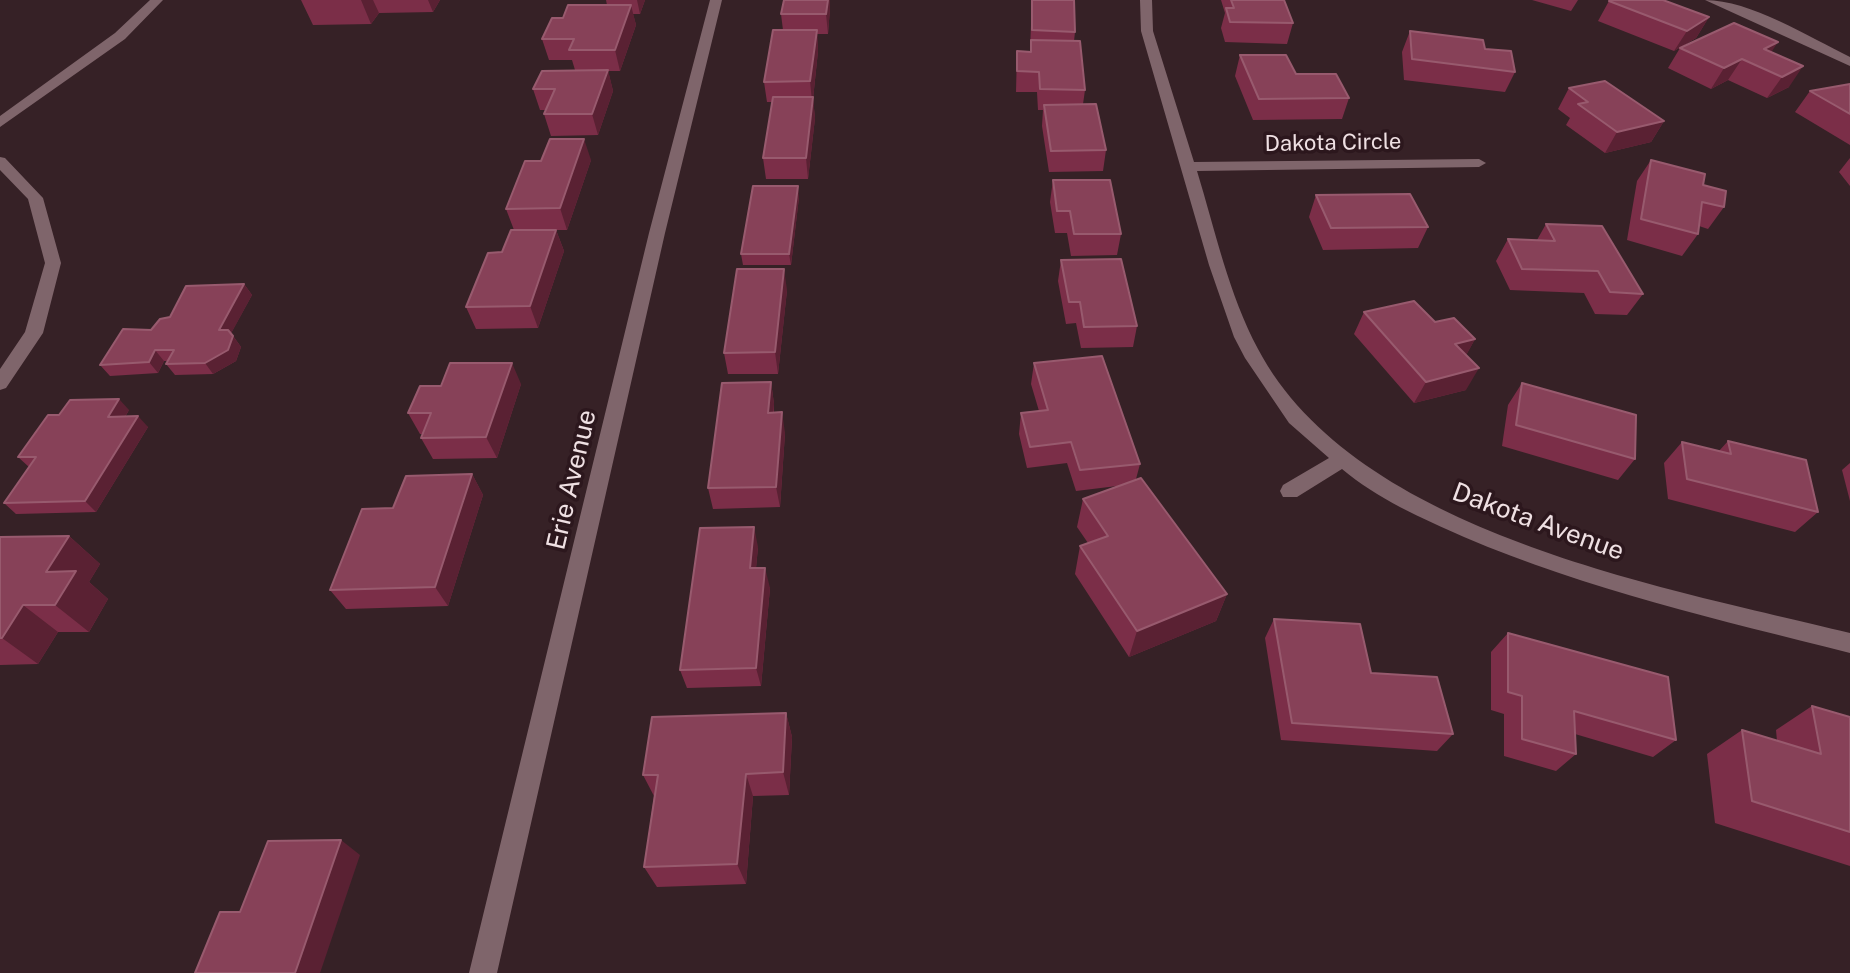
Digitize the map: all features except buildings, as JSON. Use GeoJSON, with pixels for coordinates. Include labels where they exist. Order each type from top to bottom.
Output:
{"type":"FeatureCollection","features":[{"type":"Feature","properties":{"kind":"street"},"geometry":{"type":"LineString","coordinates":[[0,123],[120,36],[157,0]]}},
{"type":"Feature","properties":{"kind":"street","name":"Erie Avenue"},"geometry":{"type":"LineString","coordinates":[[483,973],[657,233],[716,0]]}},
{"type":"Feature","properties":{"kind":"street","name":"Dakota Avenue"},"geometry":{"type":"LineString","coordinates":[[1146,0],[1147,31],[1215,258],[1252,355],[1289,410],[1341,460],[1388,491],[1467,532],[1572,570],[1850,643]]}},
{"type":"Feature","properties":{"kind":"street"},"geometry":{"type":"LineString","coordinates":[[1711,0],[1784,29],[1850,62]]}},
{"type":"Feature","properties":{"kind":"street"},"geometry":{"type":"LineString","coordinates":[[0,161],[35,198],[53,263],[34,333],[0,383]]}},
{"type":"Feature","properties":{"kind":"street","name":"Dakota Circle"},"geometry":{"type":"LineString","coordinates":[[1188,167],[1479,163]]}},
{"type":"Feature","properties":{"kind":"street"},"geometry":{"type":"LineString","coordinates":[[1290,491],[1341,460]]}}]}
